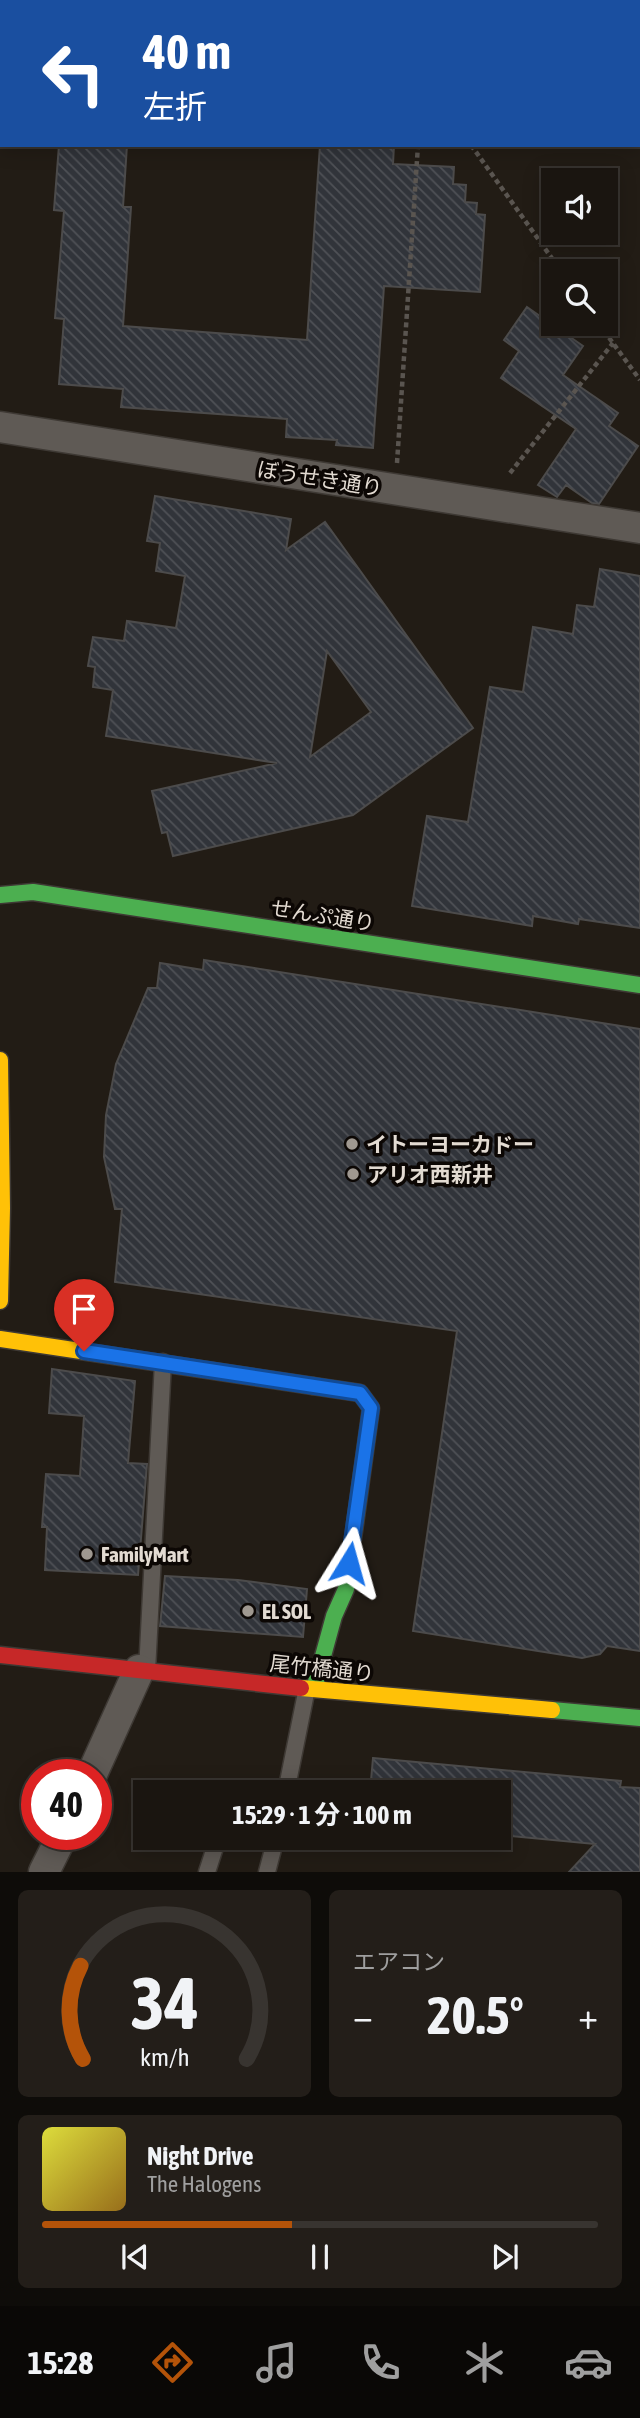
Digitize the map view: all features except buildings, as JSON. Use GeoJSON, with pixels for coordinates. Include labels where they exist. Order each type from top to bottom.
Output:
{"type":"FeatureCollection","features":[{"type":"Feature","properties":{"kind":"street","name":"ぼうせき通り"},"geometry":{"type":"LineString","coordinates":[[0,427],[640,528]]}},
{"type":"Feature","properties":{"kind":"street","name":"せんぷ通り"},"geometry":{"type":"LineString","coordinates":[[0,895],[33,892],[640,985]]}},
{"type":"Feature","properties":{"kind":"street"},"geometry":{"type":"LineString","coordinates":[[0,1060],[0,1301]]}},
{"type":"Feature","properties":{"kind":"street"},"geometry":{"type":"LineString","coordinates":[[0,1339],[360,1393],[371,1408],[346,1589],[310,1688]]}},
{"type":"Feature","properties":{"kind":"street","name":"尾竹橋通り"},"geometry":{"type":"LineString","coordinates":[[0,1656],[640,1718]]}},
{"type":"Feature","properties":{"kind":"street"},"geometry":{"type":"LineString","coordinates":[[99,1759],[143,1670]]}},
{"type":"Feature","properties":{"kind":"street"},"geometry":{"type":"LineString","coordinates":[[44,1872],[55,1850]]}},
{"type":"Feature","properties":{"kind":"lane"},"geometry":{"type":"LineString","coordinates":[[143,1670],[163,1362]]}},
{"type":"Feature","properties":{"kind":"lane"},"geometry":{"type":"LineString","coordinates":[[289,1780],[310,1688]]}},
{"type":"Feature","properties":{"kind":"lane"},"geometry":{"type":"LineString","coordinates":[[207,1872],[214,1850]]}},
{"type":"Feature","properties":{"kind":"lane"},"geometry":{"type":"LineString","coordinates":[[267,1872],[273,1850]]}},
{"type":"Feature","properties":{"kind":"path"},"geometry":{"type":"LineString","coordinates":[[396,471],[418,147]]}},
{"type":"Feature","properties":{"kind":"path"},"geometry":{"type":"LineString","coordinates":[[472,147],[552,259]]}},
{"type":"Feature","properties":{"kind":"path"},"geometry":{"type":"LineString","coordinates":[[608,336],[640,380]]}},
{"type":"Feature","properties":{"kind":"path"},"geometry":{"type":"LineString","coordinates":[[510,473],[613,343]]}},
{"type":"Feature","properties":{"kind":"traffic: fast"},"geometry":{"type":"LineString","coordinates":[[0,895],[33,892],[640,985]]}},
{"type":"Feature","properties":{"kind":"traffic: fast"},"geometry":{"type":"LineString","coordinates":[[313,1386],[360,1393],[371,1408],[346,1589],[334,1616],[314,1689]]}},
{"type":"Feature","properties":{"kind":"traffic: fast"},"geometry":{"type":"LineString","coordinates":[[552,1710],[640,1718]]}},
{"type":"Feature","properties":{"kind":"traffic: slow"},"geometry":{"type":"LineString","coordinates":[[0,1060],[0,1301]]}},
{"type":"Feature","properties":{"kind":"traffic: slow"},"geometry":{"type":"LineString","coordinates":[[0,1339],[313,1386]]}},
{"type":"Feature","properties":{"kind":"traffic: slow"},"geometry":{"type":"LineString","coordinates":[[301,1688],[552,1710]]}},
{"type":"Feature","properties":{"kind":"traffic: jam"},"geometry":{"type":"LineString","coordinates":[[0,1655],[301,1688]]}},
{"type":"Feature","properties":{"kind":"place","name":"イトーヨーカドー"},"geometry":{"type":"Point","coordinates":[352,1144]}},
{"type":"Feature","properties":{"kind":"place","name":"アリオ西新井"},"geometry":{"type":"Point","coordinates":[353,1174]}},
{"type":"Feature","properties":{"kind":"place","name":"FamilyMart"},"geometry":{"type":"Point","coordinates":[87,1554]}},
{"type":"Feature","properties":{"kind":"place","name":"EL SOL"},"geometry":{"type":"Point","coordinates":[248,1611]}},
{"type":"Feature","properties":{"kind":"route"},"geometry":{"type":"LineString","coordinates":[[84,1351],[360,1393],[371,1408],[349,1563]]}}]}
